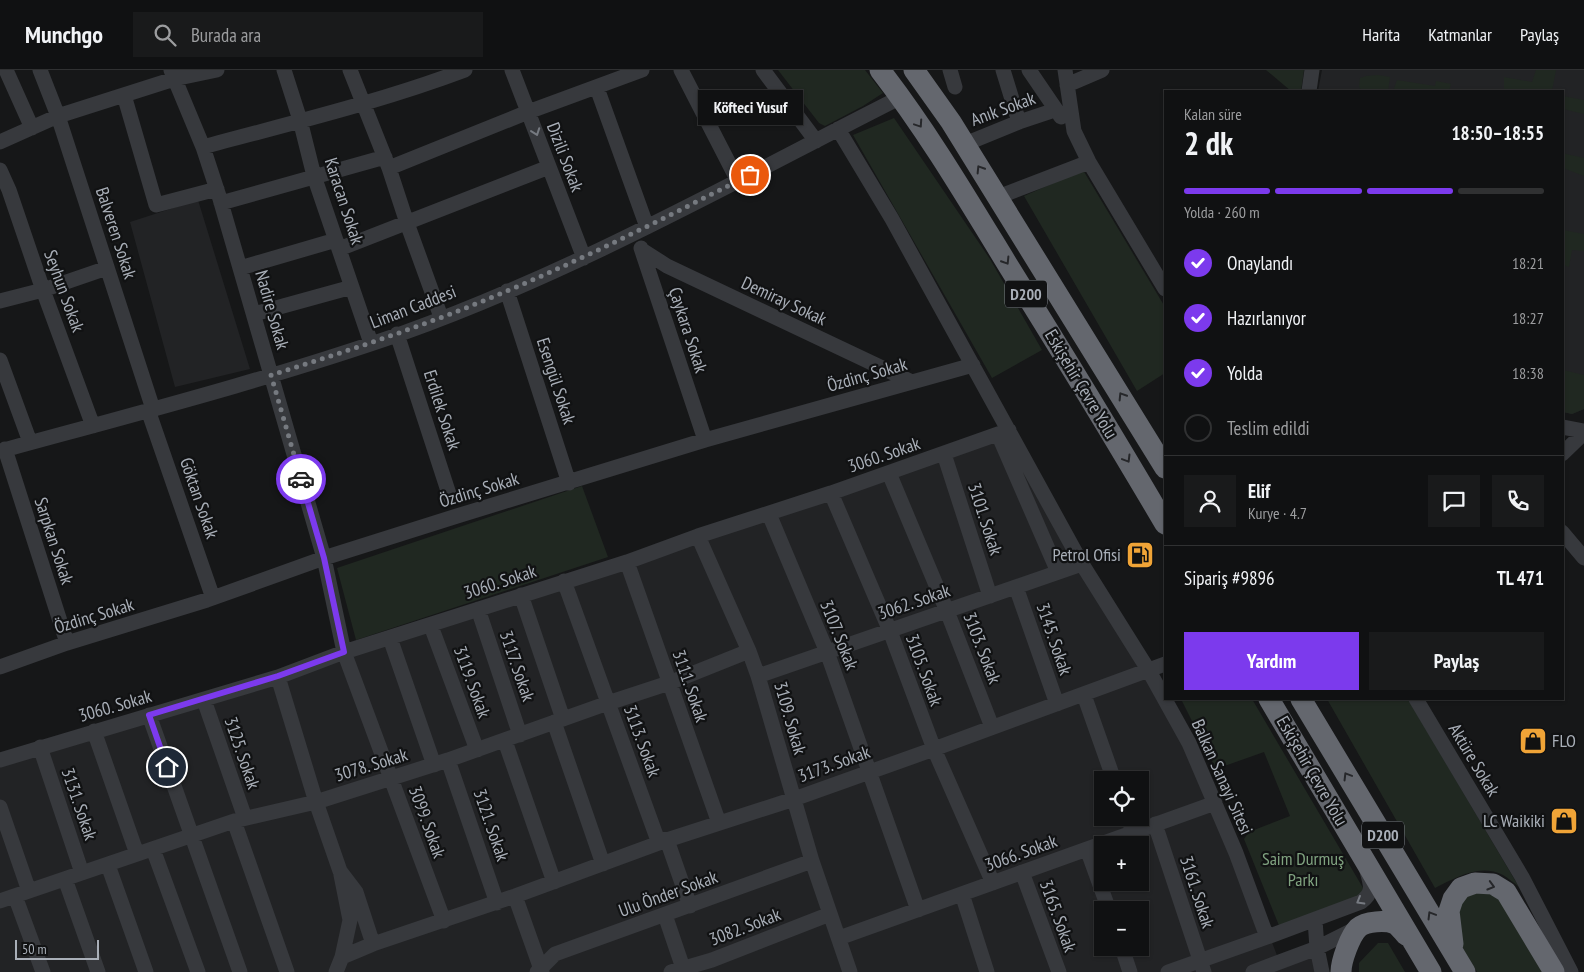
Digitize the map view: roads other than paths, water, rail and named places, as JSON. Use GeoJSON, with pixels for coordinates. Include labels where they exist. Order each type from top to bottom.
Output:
{"type":"FeatureCollection","features":[{"type":"Feature","properties":{"kind":"highway","name":"Eskişehir Çevre Yolu"},"geometry":{"type":"LineString","coordinates":[[880,70],[901,97],[946,164],[1164,522]]}},
{"type":"Feature","properties":{"kind":"highway","name":"Eskişehir Çevre Yolu"},"geometry":{"type":"LineString","coordinates":[[914,70],[964,144],[1162,453]]}},
{"type":"Feature","properties":{"kind":"highway","name":"Eskişehir Çevre Yolu"},"geometry":{"type":"LineString","coordinates":[[1270,700],[1431,972]]}},
{"type":"Feature","properties":{"kind":"highway","name":"Eskişehir Çevre Yolu"},"geometry":{"type":"LineString","coordinates":[[1302,700],[1460,963]]}},
{"type":"Feature","properties":{"kind":"highway"},"geometry":{"type":"LineString","coordinates":[[1460,963],[1449,911],[1453,899],[1461,888],[1475,883],[1493,884],[1506,892],[1554,972]]}},
{"type":"Feature","properties":{"kind":"highway"},"geometry":{"type":"LineString","coordinates":[[1342,972],[1350,940],[1358,928],[1378,921],[1396,925],[1414,945]]}},
{"type":"Feature","properties":{"kind":"highway"},"geometry":{"type":"LineString","coordinates":[[1354,972],[1358,952],[1371,938],[1379,934],[1390,933],[1404,938],[1414,945]]}},
{"type":"Feature","properties":{"kind":"street"},"geometry":{"type":"LineString","coordinates":[[6,70],[32,128]]}},
{"type":"Feature","properties":{"kind":"street","name":"Balveren Sokak"},"geometry":{"type":"LineString","coordinates":[[40,70],[58,116],[151,410]]}},
{"type":"Feature","properties":{"kind":"street"},"geometry":{"type":"LineString","coordinates":[[0,142],[58,116],[124,95],[172,74],[217,70]]}},
{"type":"Feature","properties":{"kind":"street","name":"Karacan Sokak"},"geometry":{"type":"LineString","coordinates":[[284,70],[300,120],[314,176],[371,343]]}},
{"type":"Feature","properties":{"kind":"street"},"geometry":{"type":"LineString","coordinates":[[350,70],[362,104],[387,162],[441,317]]}},
{"type":"Feature","properties":{"kind":"street"},"geometry":{"type":"LineString","coordinates":[[204,147],[424,86],[465,70]]}},
{"type":"Feature","properties":{"kind":"street","name":"Dizili Sokak"},"geometry":{"type":"LineString","coordinates":[[512,70],[584,258]]}},
{"type":"Feature","properties":{"kind":"street"},"geometry":{"type":"LineString","coordinates":[[124,95],[156,205],[219,196],[387,162],[597,88],[642,70]]}},
{"type":"Feature","properties":{"kind":"street"},"geometry":{"type":"LineString","coordinates":[[681,70],[738,181]]}},
{"type":"Feature","properties":{"kind":"street"},"geometry":{"type":"LineString","coordinates":[[763,70],[816,141]]}},
{"type":"Feature","properties":{"kind":"street"},"geometry":{"type":"LineString","coordinates":[[950,70],[955,88]]}},
{"type":"Feature","properties":{"kind":"street"},"geometry":{"type":"LineString","coordinates":[[1003,70],[1019,122]]}},
{"type":"Feature","properties":{"kind":"street"},"geometry":{"type":"LineString","coordinates":[[1029,70],[1055,110],[1074,131],[1089,162],[1164,286]]}},
{"type":"Feature","properties":{"kind":"street"},"geometry":{"type":"LineString","coordinates":[[1074,131],[1066,78],[1102,70]]}},
{"type":"Feature","properties":{"kind":"street"},"geometry":{"type":"LineString","coordinates":[[1309,90],[1312,70]]}},
{"type":"Feature","properties":{"kind":"street","name":"Nadire Sokak"},"geometry":{"type":"LineString","coordinates":[[172,74],[204,147],[219,196],[324,558],[344,652]]}},
{"type":"Feature","properties":{"kind":"street","name":"Çaykara Sokak"},"geometry":{"type":"LineString","coordinates":[[597,88],[642,229],[642,250],[705,440]]}},
{"type":"Feature","properties":{"kind":"street","name":"Liman Caddesi"},"geometry":{"type":"LineString","coordinates":[[2,450],[238,386],[371,343],[441,317],[584,258],[901,97]]}},
{"type":"Feature","properties":{"kind":"street","name":"Anık Sokak"},"geometry":{"type":"LineString","coordinates":[[964,144],[1055,110]]}},
{"type":"Feature","properties":{"kind":"street"},"geometry":{"type":"LineString","coordinates":[[838,129],[892,218],[973,365],[1003,432],[1058,572]]}},
{"type":"Feature","properties":{"kind":"street"},"geometry":{"type":"LineString","coordinates":[[998,197],[1089,162]]}},
{"type":"Feature","properties":{"kind":"street"},"geometry":{"type":"LineString","coordinates":[[240,268],[338,244],[407,223],[549,167]]}},
{"type":"Feature","properties":{"kind":"street","name":"Seyhun Sokak"},"geometry":{"type":"LineString","coordinates":[[0,170],[9,190],[43,290],[93,426]]}},
{"type":"Feature","properties":{"kind":"street","name":"Demiray Sokak"},"geometry":{"type":"LineString","coordinates":[[642,250],[667,266],[912,382]]}},
{"type":"Feature","properties":{"kind":"street"},"geometry":{"type":"LineString","coordinates":[[0,301],[43,290],[107,268]]}},
{"type":"Feature","properties":{"kind":"street"},"geometry":{"type":"LineString","coordinates":[[254,314],[352,287]]}},
{"type":"Feature","properties":{"kind":"street","name":"Esengül Sokak"},"geometry":{"type":"LineString","coordinates":[[507,291],[569,483]]}},
{"type":"Feature","properties":{"kind":"street","name":"Erdilek Sokak"},"geometry":{"type":"LineString","coordinates":[[397,334],[450,497]]}},
{"type":"Feature","properties":{"kind":"street"},"geometry":{"type":"LineString","coordinates":[[0,360],[30,442]]}},
{"type":"Feature","properties":{"kind":"street","name":"Özdinç Sokak"},"geometry":{"type":"LineString","coordinates":[[0,667],[67,643],[213,598],[324,558],[705,440],[973,365]]}},
{"type":"Feature","properties":{"kind":"street","name":"Göktan Sokak"},"geometry":{"type":"LineString","coordinates":[[151,410],[213,598]]}},
{"type":"Feature","properties":{"kind":"street"},"geometry":{"type":"LineString","coordinates":[[1564,427],[1584,432]]}},
{"type":"Feature","properties":{"kind":"street","name":"3060. Sokak"},"geometry":{"type":"LineString","coordinates":[[0,760],[204,700],[344,652],[431,626],[478,609],[627,562],[698,536],[769,514],[944,454],[1003,432]]}},
{"type":"Feature","properties":{"kind":"street","name":"Balkan Sanayi Sitesi"},"geometry":{"type":"LineString","coordinates":[[1003,432],[1164,699]]}},
{"type":"Feature","properties":{"kind":"street"},"geometry":{"type":"LineString","coordinates":[[1564,452],[1584,432]]}},
{"type":"Feature","properties":{"kind":"street","name":"Sarpkan Sokak"},"geometry":{"type":"LineString","coordinates":[[2,450],[67,643]]}},
{"type":"Feature","properties":{"kind":"street","name":"3101. Sokak"},"geometry":{"type":"LineString","coordinates":[[944,454],[990,596]]}},
{"type":"Feature","properties":{"kind":"street","name":"3103. Sokak"},"geometry":{"type":"LineString","coordinates":[[889,473],[947,611],[992,727]]}},
{"type":"Feature","properties":{"kind":"street","name":"3105. Sokak"},"geometry":{"type":"LineString","coordinates":[[831,493],[890,630],[934,749],[993,883]]}},
{"type":"Feature","properties":{"kind":"street","name":"3107. Sokak"},"geometry":{"type":"LineString","coordinates":[[769,514],[827,652],[918,910]]}},
{"type":"Feature","properties":{"kind":"street"},"geometry":{"type":"LineString","coordinates":[[1564,534],[1584,558]]}},
{"type":"Feature","properties":{"kind":"street","name":"3109. Sokak"},"geometry":{"type":"LineString","coordinates":[[698,536],[749,651],[758,676],[812,861],[839,938],[846,971]]}},
{"type":"Feature","properties":{"kind":"street","name":"3111. Sokak"},"geometry":{"type":"LineString","coordinates":[[627,562],[719,823]]}},
{"type":"Feature","properties":{"kind":"street","name":"3062. Sokak"},"geometry":{"type":"LineString","coordinates":[[758,676],[1082,564]]}},
{"type":"Feature","properties":{"kind":"street","name":"3113. Sokak"},"geometry":{"type":"LineString","coordinates":[[564,581],[657,838],[667,840],[690,906]]}},
{"type":"Feature","properties":{"kind":"street","name":"3145. Sokak"},"geometry":{"type":"LineString","coordinates":[[1016,587],[1057,704]]}},
{"type":"Feature","properties":{"kind":"street"},"geometry":{"type":"LineString","coordinates":[[521,595],[603,864]]}},
{"type":"Feature","properties":{"kind":"street","name":"3117. Sokak"},"geometry":{"type":"LineString","coordinates":[[478,609],[520,735]]}},
{"type":"Feature","properties":{"kind":"street","name":"3119. Sokak"},"geometry":{"type":"LineString","coordinates":[[431,626],[477,750]]}},
{"type":"Feature","properties":{"kind":"street","name":"3121. Sokak"},"geometry":{"type":"LineString","coordinates":[[390,638],[498,903]]}},
{"type":"Feature","properties":{"kind":"street","name":"3078. Sokak"},"geometry":{"type":"LineString","coordinates":[[0,901],[240,819],[316,802],[441,763],[559,720],[669,683],[749,651]]}},
{"type":"Feature","properties":{"kind":"street","name":"3099. Sokak"},"geometry":{"type":"LineString","coordinates":[[344,652],[444,921]]}},
{"type":"Feature","properties":{"kind":"street","name":"3173. Sokak"},"geometry":{"type":"LineString","coordinates":[[342,957],[373,944],[498,903],[667,840],[794,799],[1149,672],[1164,664]]}},
{"type":"Feature","properties":{"kind":"street"},"geometry":{"type":"LineString","coordinates":[[1149,672],[1164,670]]}},
{"type":"Feature","properties":{"kind":"street"},"geometry":{"type":"LineString","coordinates":[[278,676],[316,802],[340,871],[350,920],[342,957],[336,972]]}},
{"type":"Feature","properties":{"kind":"street"},"geometry":{"type":"LineString","coordinates":[[1084,695],[1111,771]]}},
{"type":"Feature","properties":{"kind":"street","name":"3125. Sokak"},"geometry":{"type":"LineString","coordinates":[[204,700],[287,972]]}},
{"type":"Feature","properties":{"kind":"street","name":"Balkan Sanayi Sitesi"},"geometry":{"type":"LineString","coordinates":[[1165,700],[1189,743],[1216,803],[1267,937]]}},
{"type":"Feature","properties":{"kind":"street","name":"Aktüre Sokak"},"geometry":{"type":"LineString","coordinates":[[1417,700],[1522,877],[1571,972]]}},
{"type":"Feature","properties":{"kind":"street"},"geometry":{"type":"LineString","coordinates":[[149,715],[240,972]]}},
{"type":"Feature","properties":{"kind":"street"},"geometry":{"type":"LineString","coordinates":[[94,731],[136,854]]}},
{"type":"Feature","properties":{"kind":"street"},"geometry":{"type":"LineString","coordinates":[[505,741],[554,882]]}},
{"type":"Feature","properties":{"kind":"street","name":"3131. Sokak"},"geometry":{"type":"LineString","coordinates":[[40,747],[82,872]]}},
{"type":"Feature","properties":{"kind":"street","name":"3066. Sokak"},"geometry":{"type":"LineString","coordinates":[[839,938],[1216,803]]}},
{"type":"Feature","properties":{"kind":"street"},"geometry":{"type":"LineString","coordinates":[[0,807],[43,972]]}},
{"type":"Feature","properties":{"kind":"street","name":"3161. Sokak"},"geometry":{"type":"LineString","coordinates":[[1155,824],[1202,967]]}},
{"type":"Feature","properties":{"kind":"street"},"geometry":{"type":"LineString","coordinates":[[1131,826],[1133,832]]}},
{"type":"Feature","properties":{"kind":"street"},"geometry":{"type":"LineString","coordinates":[[153,849],[198,972]]}},
{"type":"Feature","properties":{"kind":"street"},"geometry":{"type":"LineString","coordinates":[[1087,849],[1106,901]]}},
{"type":"Feature","properties":{"kind":"street"},"geometry":{"type":"LineString","coordinates":[[1168,972],[1202,967],[1267,937],[1360,902],[1368,897],[1371,889],[1363,858]]}},
{"type":"Feature","properties":{"kind":"street","name":"Ulu Önder Sokak"},"geometry":{"type":"LineString","coordinates":[[540,971],[555,954],[812,861]]}},
{"type":"Feature","properties":{"kind":"street"},"geometry":{"type":"LineString","coordinates":[[108,865],[146,972]]}},
{"type":"Feature","properties":{"kind":"street"},"geometry":{"type":"LineString","coordinates":[[340,871],[356,892],[373,944]]}},
{"type":"Feature","properties":{"kind":"street","name":"3165. Sokak"},"geometry":{"type":"LineString","coordinates":[[1022,872],[1059,972]]}},
{"type":"Feature","properties":{"kind":"street"},"geometry":{"type":"LineString","coordinates":[[65,879],[98,972]]}},
{"type":"Feature","properties":{"kind":"street"},"geometry":{"type":"LineString","coordinates":[[962,894],[987,972]]}},
{"type":"Feature","properties":{"kind":"street"},"geometry":{"type":"LineString","coordinates":[[515,896],[540,971]]}},
{"type":"Feature","properties":{"kind":"street","name":"3082. Sokak"},"geometry":{"type":"LineString","coordinates":[[677,970],[714,966],[830,914]]}},
{"type":"Feature","properties":{"kind":"street"},"geometry":{"type":"LineString","coordinates":[[665,915],[677,970]]}},
{"type":"Feature","properties":{"kind":"street"},"geometry":{"type":"LineString","coordinates":[[1315,920],[1317,948],[1322,972]]}},
{"type":"Feature","properties":{"kind":"street"},"geometry":{"type":"LineString","coordinates":[[1253,972],[1317,948],[1358,928]]}},
{"type":"Feature","properties":{"kind":"street"},"geometry":{"type":"LineString","coordinates":[[1125,956],[1130,972]]}},
{"type":"Feature","properties":{"kind":"place","name":"Köfteci Yusuf"},"geometry":{"type":"Point","coordinates":[750,175]}},
{"type":"Feature","properties":{"kind":"place","name":"Petrol Ofisi"},"geometry":{"type":"Point","coordinates":[1140,555]}},
{"type":"Feature","properties":{"kind":"place","name":"FLO"},"geometry":{"type":"Point","coordinates":[1533,741]}},
{"type":"Feature","properties":{"kind":"place","name":"LC Waikiki"},"geometry":{"type":"Point","coordinates":[1564,821]}},
{"type":"Feature","properties":{"kind":"park label","name":"Saim Durmuş Parkı"},"geometry":{"type":"Point","coordinates":[1303,870]}}]}
